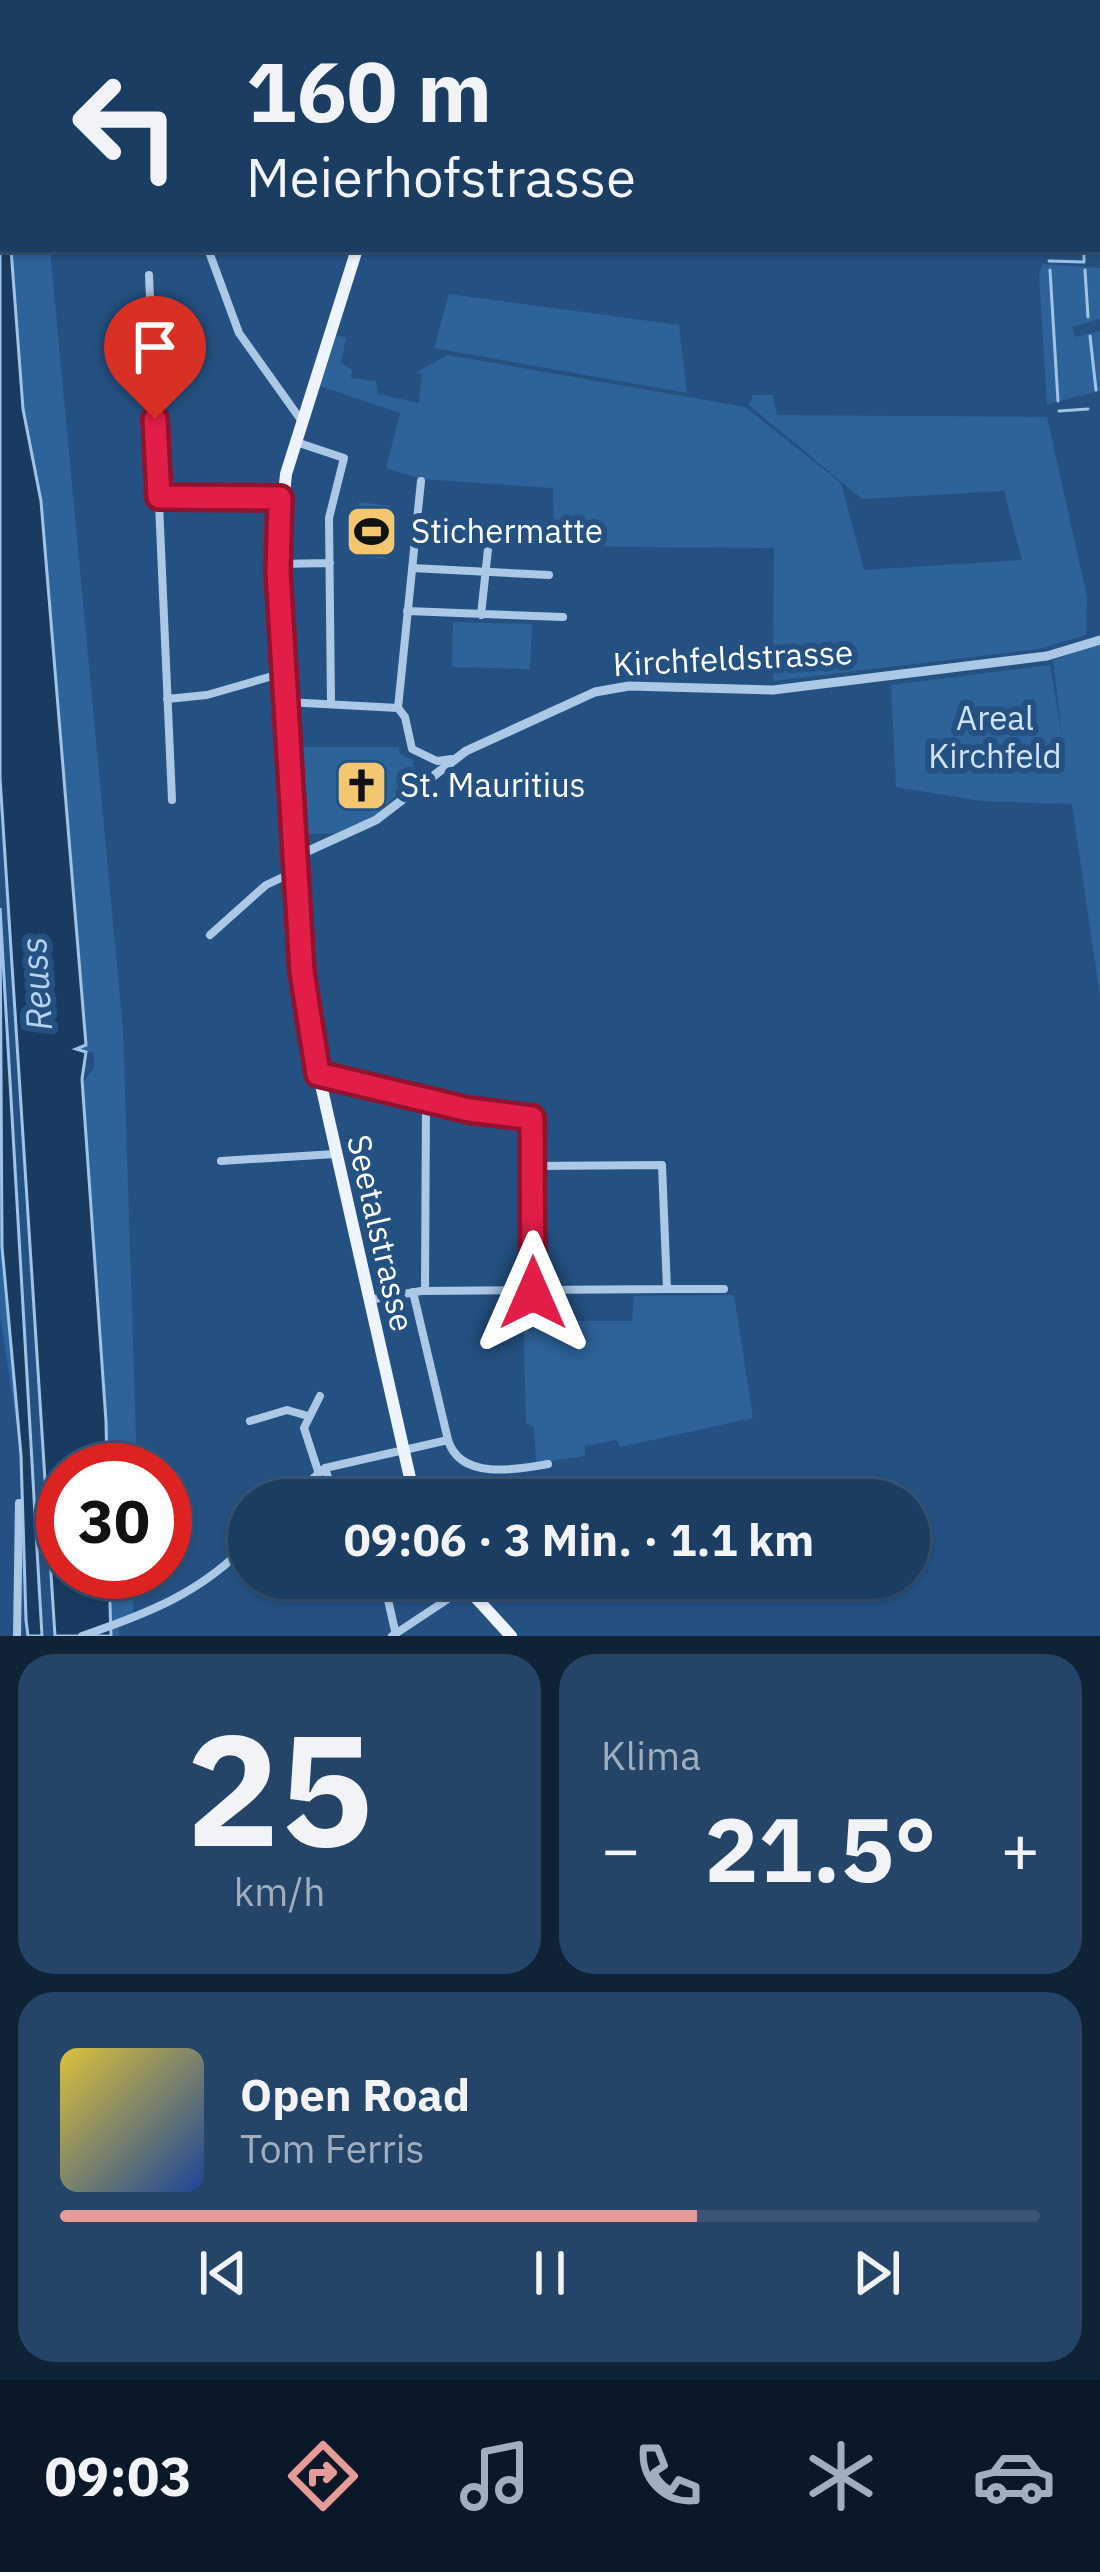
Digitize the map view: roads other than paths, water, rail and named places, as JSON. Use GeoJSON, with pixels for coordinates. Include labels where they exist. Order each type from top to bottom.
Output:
{"type":"FeatureCollection","features":[{"type":"Feature","properties":{"kind":"main road","name":"Seetalstrasse"},"geometry":{"type":"LineString","coordinates":[[356,252],[280,498],[278,564],[304,999],[367,1300],[411,1479]]}},
{"type":"Feature","properties":{"kind":"main road"},"geometry":{"type":"LineString","coordinates":[[477,1599],[511,1636]]}},
{"type":"Feature","properties":{"kind":"street"},"geometry":{"type":"LineString","coordinates":[[209,252],[239,333],[301,420]]}},
{"type":"Feature","properties":{"kind":"street"},"geometry":{"type":"LineString","coordinates":[[149,275],[172,800]]}},
{"type":"Feature","properties":{"kind":"street"},"geometry":{"type":"LineString","coordinates":[[295,441],[344,458],[328,518],[331,704]]}},
{"type":"Feature","properties":{"kind":"street"},"geometry":{"type":"LineString","coordinates":[[421,481],[398,708],[405,717],[408,744],[421,757],[426,781]]}},
{"type":"Feature","properties":{"kind":"street"},"geometry":{"type":"LineString","coordinates":[[159,497],[280,498]]}},
{"type":"Feature","properties":{"kind":"street"},"geometry":{"type":"LineString","coordinates":[[417,527],[550,532]]}},
{"type":"Feature","properties":{"kind":"street"},"geometry":{"type":"LineString","coordinates":[[481,615],[490,530]]}},
{"type":"Feature","properties":{"kind":"street"},"geometry":{"type":"LineString","coordinates":[[278,564],[330,563]]}},
{"type":"Feature","properties":{"kind":"street"},"geometry":{"type":"LineString","coordinates":[[412,568],[549,575]]}},
{"type":"Feature","properties":{"kind":"street"},"geometry":{"type":"LineString","coordinates":[[407,611],[563,617]]}},
{"type":"Feature","properties":{"kind":"street","name":"Kirchfeldstrasse"},"geometry":{"type":"LineString","coordinates":[[296,864],[376,820],[452,759],[557,707],[622,686],[773,690],[1047,656],[1100,640]]}},
{"type":"Feature","properties":{"kind":"street"},"geometry":{"type":"LineString","coordinates":[[167,699],[207,695],[284,673]]}},
{"type":"Feature","properties":{"kind":"street"},"geometry":{"type":"LineString","coordinates":[[286,702],[398,708]]}},
{"type":"Feature","properties":{"kind":"street"},"geometry":{"type":"LineString","coordinates":[[421,757],[452,759]]}},
{"type":"Feature","properties":{"kind":"street"},"geometry":{"type":"LineString","coordinates":[[210,935],[296,864]]}},
{"type":"Feature","properties":{"kind":"street"},"geometry":{"type":"LineString","coordinates":[[318,1074],[469,1110],[526,1113],[532,1118],[533,1293]]}},
{"type":"Feature","properties":{"kind":"street"},"geometry":{"type":"LineString","coordinates":[[425,1291],[426,1099]]}},
{"type":"Feature","properties":{"kind":"street"},"geometry":{"type":"LineString","coordinates":[[221,1161],[335,1154]]}},
{"type":"Feature","properties":{"kind":"street"},"geometry":{"type":"LineString","coordinates":[[534,1166],[662,1165],[667,1289]]}},
{"type":"Feature","properties":{"kind":"street"},"geometry":{"type":"LineString","coordinates":[[367,1300],[425,1291],[724,1289]]}},
{"type":"Feature","properties":{"kind":"street"},"geometry":{"type":"LineString","coordinates":[[413,1292],[453,1455],[470,1467],[548,1464]]}},
{"type":"Feature","properties":{"kind":"street"},"geometry":{"type":"LineString","coordinates":[[320,1396],[304,1432],[328,1479]]}},
{"type":"Feature","properties":{"kind":"street"},"geometry":{"type":"LineString","coordinates":[[250,1421],[286,1410],[308,1416]]}},
{"type":"Feature","properties":{"kind":"street"},"geometry":{"type":"LineString","coordinates":[[311,1479],[321,1470],[448,1440]]}},
{"type":"Feature","properties":{"kind":"street"},"geometry":{"type":"LineString","coordinates":[[17,1636],[19,1503]]}},
{"type":"Feature","properties":{"kind":"street"},"geometry":{"type":"LineString","coordinates":[[82,1636],[134,1618],[197,1586],[228,1560]]}},
{"type":"Feature","properties":{"kind":"street"},"geometry":{"type":"LineString","coordinates":[[387,1599],[395,1635],[441,1599]]}},
{"type":"Feature","properties":{"kind":"water","name":"Reuss"},"geometry":{"type":"Polygon","coordinates":[[[0,252],[11,252],[23,409],[41,501],[86,1045],[76,1049],[86,1052],[82,1079],[106,1443],[43,1443],[0,778],[0,252]]]}},
{"type":"Feature","properties":{"kind":"water"},"geometry":{"type":"Polygon","coordinates":[[[0,908],[36,1599],[40,1599],[42,1636],[28,1636],[26,1620],[21,1455],[2,1247],[0,908]]]}},
{"type":"Feature","properties":{"kind":"water"},"geometry":{"type":"Polygon","coordinates":[[[53,1599],[110,1599],[111,1636],[55,1636],[53,1599]]]}},
{"type":"Feature","properties":{"kind":"waterway"},"geometry":{"type":"LineString","coordinates":[[1049,261],[1084,262],[1084,252]]}},
{"type":"Feature","properties":{"kind":"waterway"},"geometry":{"type":"LineString","coordinates":[[1050,270],[1058,401]]}},
{"type":"Feature","properties":{"kind":"waterway"},"geometry":{"type":"LineString","coordinates":[[1085,270],[1088,317]]}},
{"type":"Feature","properties":{"kind":"waterway"},"geometry":{"type":"LineString","coordinates":[[1090,336],[1096,390]]}},
{"type":"Feature","properties":{"kind":"waterway"},"geometry":{"type":"LineString","coordinates":[[1059,411],[1088,409]]}},
{"type":"Feature","properties":{"kind":"place","name":"Stichermatte"},"geometry":{"type":"Point","coordinates":[372,531]}},
{"type":"Feature","properties":{"kind":"place","name":"St. Mauritius"},"geometry":{"type":"Point","coordinates":[361,785]}},
{"type":"Feature","properties":{"kind":"park label","name":"Areal Kirchfeld"},"geometry":{"type":"Point","coordinates":[995,737]}}]}
